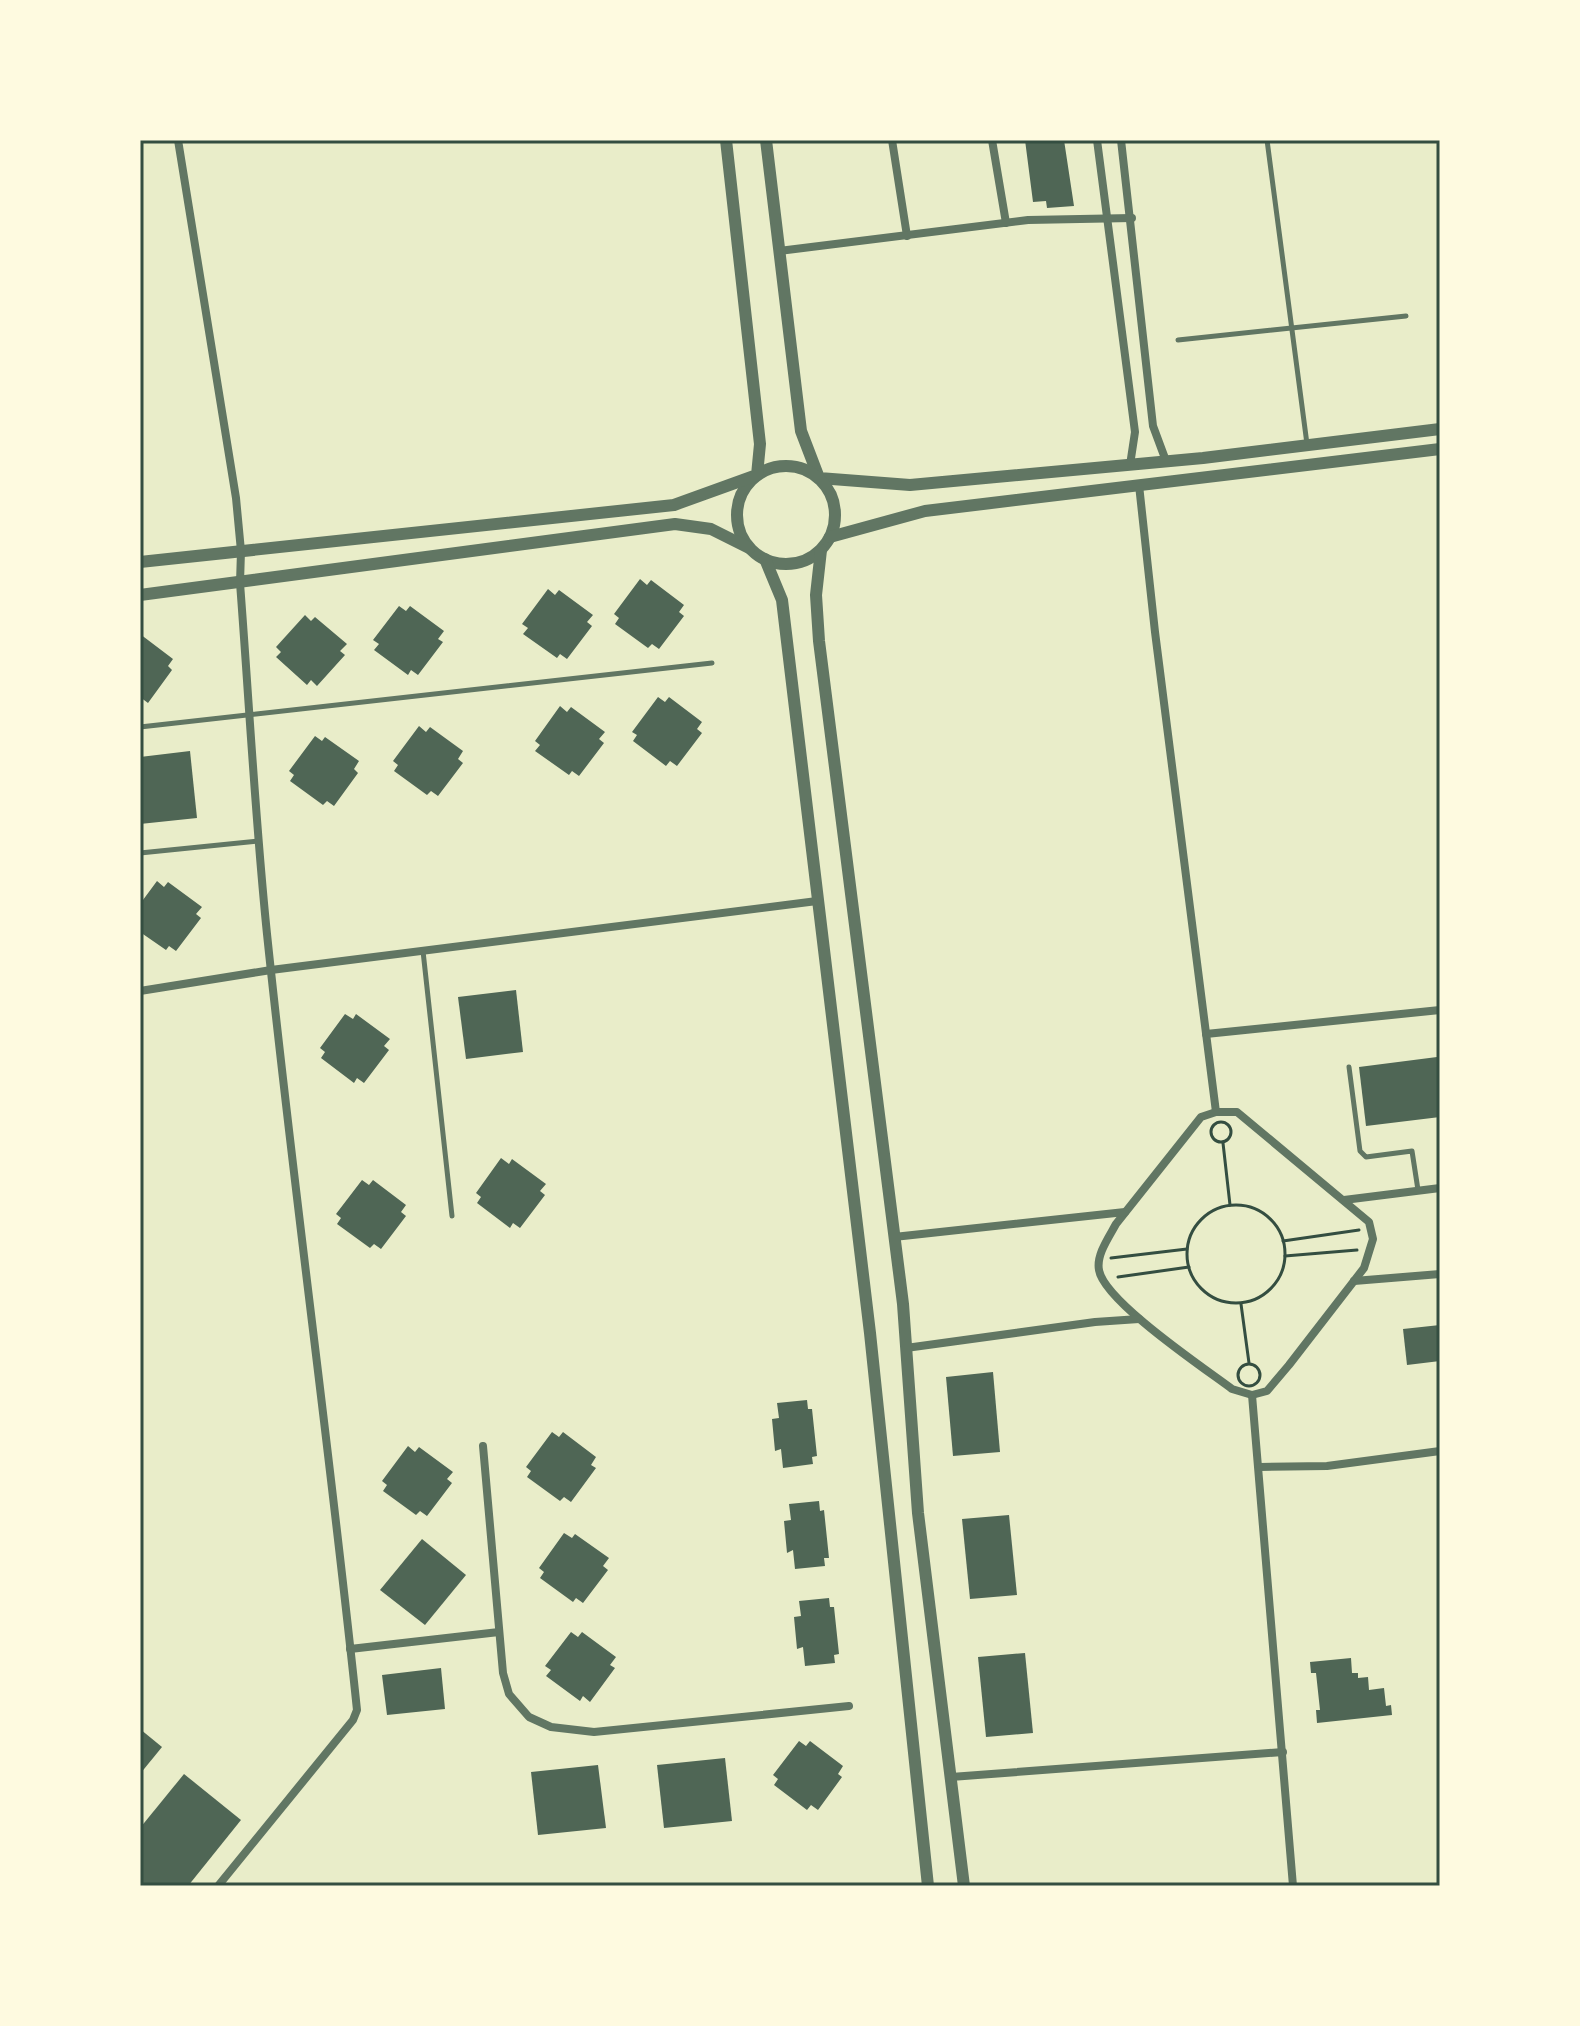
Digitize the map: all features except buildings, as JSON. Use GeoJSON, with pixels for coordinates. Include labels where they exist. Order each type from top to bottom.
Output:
{"type":"FeatureCollection","features":[{"type":"Feature","properties":{"kind":"street"},"geometry":{"type":"LineString","coordinates":[[178,140],[236,498],[271,970],[338,1525],[357,1710],[353,1720],[218,1886]]}},
{"type":"Feature","properties":{"kind":"street"},"geometry":{"type":"LineString","coordinates":[[726,140],[760,444],[757,475],[745,487],[738,510],[741,534],[749,548]]}},
{"type":"Feature","properties":{"kind":"street"},"geometry":{"type":"LineString","coordinates":[[140,595],[675,524],[711,529],[777,563],[793,564],[821,550],[835,522],[835,506],[819,478],[801,431],[766,140]]}},
{"type":"Feature","properties":{"kind":"street"},"geometry":{"type":"LineString","coordinates":[[892,140],[907,236]]}},
{"type":"Feature","properties":{"kind":"street"},"geometry":{"type":"LineString","coordinates":[[992,140],[1006,223]]}},
{"type":"Feature","properties":{"kind":"street"},"geometry":{"type":"LineString","coordinates":[[1097,140],[1135,432],[1130,465]]}},
{"type":"Feature","properties":{"kind":"street"},"geometry":{"type":"LineString","coordinates":[[1121,140],[1153,426],[1166,461]]}},
{"type":"Feature","properties":{"kind":"street"},"geometry":{"type":"LineString","coordinates":[[779,251],[1006,223],[1132,218]]}},
{"type":"Feature","properties":{"kind":"street"},"geometry":{"type":"LineString","coordinates":[[140,562],[674,505],[772,468],[788,466],[805,469],[819,478],[910,485],[1130,465],[1440,429]]}},
{"type":"Feature","properties":{"kind":"street"},"geometry":{"type":"LineString","coordinates":[[1307,445],[1309,465]]}},
{"type":"Feature","properties":{"kind":"street"},"geometry":{"type":"LineString","coordinates":[[830,537],[925,511],[1440,449]]}},
{"type":"Feature","properties":{"kind":"street"},"geometry":{"type":"LineString","coordinates":[[1139,485],[1216,1112]]}},
{"type":"Feature","properties":{"kind":"street"},"geometry":{"type":"LineString","coordinates":[[821,550],[816,595],[819,641],[894,1237],[918,1513],[964,1886]]}},
{"type":"Feature","properties":{"kind":"street"},"geometry":{"type":"LineString","coordinates":[[765,559],[782,600],[868,1318],[928,1886]]}},
{"type":"Feature","properties":{"kind":"street"},"geometry":{"type":"LineString","coordinates":[[140,991],[271,970],[817,901]]}},
{"type":"Feature","properties":{"kind":"street"},"geometry":{"type":"LineString","coordinates":[[1206,1034],[1440,1010]]}},
{"type":"Feature","properties":{"kind":"street"},"geometry":{"type":"LineString","coordinates":[[1216,1112],[1237,1112],[1344,1200],[1369,1222],[1371,1249],[1364,1268],[1267,1391],[1252,1395],[1232,1389],[1140,1319],[1115,1295],[1102,1279],[1098,1268],[1106,1243],[1125,1212],[1201,1117],[1216,1112]]}},
{"type":"Feature","properties":{"kind":"street"},"geometry":{"type":"LineString","coordinates":[[1344,1200],[1440,1188]]}},
{"type":"Feature","properties":{"kind":"street"},"geometry":{"type":"LineString","coordinates":[[894,1237],[1125,1212]]}},
{"type":"Feature","properties":{"kind":"street"},"geometry":{"type":"LineString","coordinates":[[1354,1281],[1440,1274]]}},
{"type":"Feature","properties":{"kind":"street"},"geometry":{"type":"LineString","coordinates":[[906,1348],[1095,1322],[1140,1319]]}},
{"type":"Feature","properties":{"kind":"street"},"geometry":{"type":"LineString","coordinates":[[1252,1395],[1293,1886]]}},
{"type":"Feature","properties":{"kind":"street"},"geometry":{"type":"LineString","coordinates":[[483,1446],[503,1673],[509,1694],[529,1717],[551,1727],[594,1732],[849,1706]]}},
{"type":"Feature","properties":{"kind":"street"},"geometry":{"type":"LineString","coordinates":[[1260,1467],[1327,1466],[1440,1451]]}},
{"type":"Feature","properties":{"kind":"street"},"geometry":{"type":"LineString","coordinates":[[350,1649],[499,1632]]}},
{"type":"Feature","properties":{"kind":"street"},"geometry":{"type":"LineString","coordinates":[[951,1777],[1283,1752]]}},
{"type":"Feature","properties":{"kind":"lane"},"geometry":{"type":"LineString","coordinates":[[1267,140],[1307,445]]}},
{"type":"Feature","properties":{"kind":"lane"},"geometry":{"type":"LineString","coordinates":[[1178,340],[1406,316]]}},
{"type":"Feature","properties":{"kind":"lane"},"geometry":{"type":"LineString","coordinates":[[140,727],[712,663]]}},
{"type":"Feature","properties":{"kind":"lane"},"geometry":{"type":"LineString","coordinates":[[140,853],[260,841]]}},
{"type":"Feature","properties":{"kind":"lane"},"geometry":{"type":"LineString","coordinates":[[423,951],[452,1216]]}},
{"type":"Feature","properties":{"kind":"lane"},"geometry":{"type":"LineString","coordinates":[[1349,1067],[1360,1151],[1366,1157],[1412,1151],[1418,1190]]}},
{"type":"Feature","properties":{"kind":"path"},"geometry":{"type":"LineString","coordinates":[[1219,1122],[1226,1123],[1231,1131],[1230,1138],[1223,1143],[1215,1141],[1211,1135],[1213,1126],[1219,1122]]}},
{"type":"Feature","properties":{"kind":"path"},"geometry":{"type":"LineString","coordinates":[[1223,1143],[1230,1205]]}},
{"type":"Feature","properties":{"kind":"path"},"geometry":{"type":"LineString","coordinates":[[1230,1205],[1252,1207],[1266,1215],[1277,1226],[1283,1241],[1285,1256],[1282,1272],[1274,1285],[1262,1295],[1241,1302],[1230,1303],[1214,1298],[1200,1288],[1189,1267],[1187,1248],[1194,1226],[1206,1214],[1230,1205]]}},
{"type":"Feature","properties":{"kind":"path"},"geometry":{"type":"LineString","coordinates":[[1283,1241],[1371,1229]]}},
{"type":"Feature","properties":{"kind":"path"},"geometry":{"type":"LineString","coordinates":[[1099,1259],[1187,1248]]}},
{"type":"Feature","properties":{"kind":"path"},"geometry":{"type":"LineString","coordinates":[[1285,1256],[1371,1249]]}},
{"type":"Feature","properties":{"kind":"path"},"geometry":{"type":"LineString","coordinates":[[1102,1279],[1189,1267]]}},
{"type":"Feature","properties":{"kind":"path"},"geometry":{"type":"LineString","coordinates":[[1241,1302],[1249,1363]]}},
{"type":"Feature","properties":{"kind":"path"},"geometry":{"type":"LineString","coordinates":[[1249,1363],[1256,1365],[1261,1375],[1249,1386],[1240,1381],[1238,1373],[1249,1363]]}}]}
